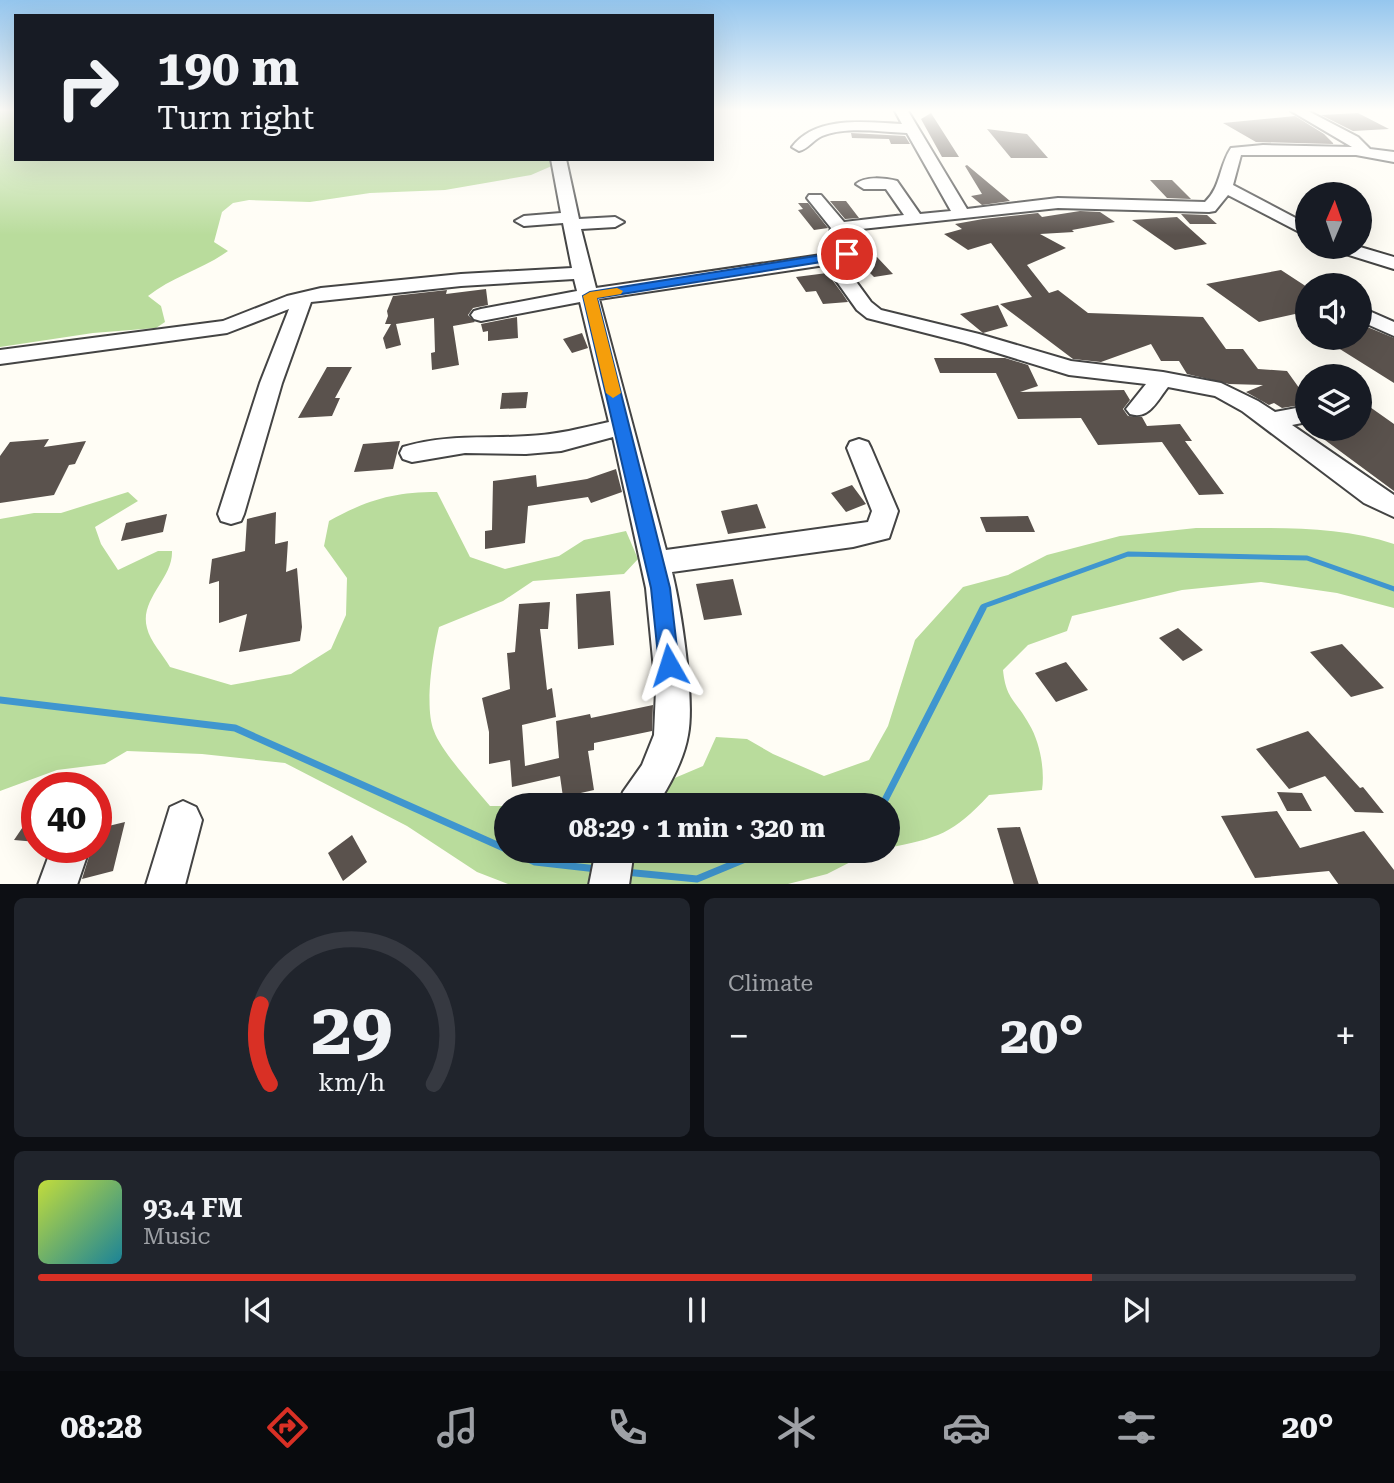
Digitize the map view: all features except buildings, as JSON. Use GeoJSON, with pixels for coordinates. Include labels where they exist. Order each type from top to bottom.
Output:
{"type":"FeatureCollection","features":[{"type":"Feature","properties":{"kind":"street"},"geometry":{"type":"LineString","coordinates":[[925,152],[962,215]]}},
{"type":"Feature","properties":{"kind":"street"},"geometry":{"type":"LineString","coordinates":[[840,228],[1058,203],[1209,207],[1227,188],[1230,161],[1235,152]]}},
{"type":"Feature","properties":{"kind":"street"},"geometry":{"type":"LineString","coordinates":[[1363,152],[1394,157]]}},
{"type":"Feature","properties":{"kind":"street"},"geometry":{"type":"LineString","coordinates":[[558,161],[661,588],[672,690],[671,735],[655,777],[644,793]]}},
{"type":"Feature","properties":{"kind":"street"},"geometry":{"type":"LineString","coordinates":[[864,184],[891,184],[915,219]]}},
{"type":"Feature","properties":{"kind":"street"},"geometry":{"type":"LineString","coordinates":[[1227,188],[1295,225]]}},
{"type":"Feature","properties":{"kind":"street"},"geometry":{"type":"LineString","coordinates":[[0,356],[227,327],[303,298],[435,283],[586,284],[830,259],[847,254],[840,228],[815,198]]}},
{"type":"Feature","properties":{"kind":"street"},"geometry":{"type":"LineString","coordinates":[[524,221],[615,222]]}},
{"type":"Feature","properties":{"kind":"street"},"geometry":{"type":"LineString","coordinates":[[1372,256],[1394,263]]}},
{"type":"Feature","properties":{"kind":"street"},"geometry":{"type":"LineString","coordinates":[[830,259],[864,306],[874,314],[972,338],[1069,369],[1163,379],[1221,390],[1272,421],[1373,496],[1394,507]]}},
{"type":"Feature","properties":{"kind":"street"},"geometry":{"type":"LineString","coordinates":[[481,315],[586,284]]}},
{"type":"Feature","properties":{"kind":"street"},"geometry":{"type":"LineString","coordinates":[[231,514],[271,383],[303,298]]}},
{"type":"Feature","properties":{"kind":"street"},"geometry":{"type":"LineString","coordinates":[[1372,319],[1394,330]]}},
{"type":"Feature","properties":{"kind":"street"},"geometry":{"type":"LineString","coordinates":[[1138,409],[1163,379]]}},
{"type":"Feature","properties":{"kind":"street"},"geometry":{"type":"LineString","coordinates":[[1272,421],[1295,416]]}},
{"type":"Feature","properties":{"kind":"street"},"geometry":{"type":"LineString","coordinates":[[412,453],[465,444],[526,445],[561,442],[621,427]]}},
{"type":"Feature","properties":{"kind":"street"},"geometry":{"type":"LineString","coordinates":[[654,563],[853,536],[879,530],[885,511],[859,448]]}},
{"type":"Feature","properties":{"kind":"street"},"geometry":{"type":"LineString","coordinates":[[165,884],[183,820]]}},
{"type":"Feature","properties":{"kind":"street"},"geometry":{"type":"LineString","coordinates":[[57,884],[65,863]]}},
{"type":"Feature","properties":{"kind":"street"},"geometry":{"type":"LineString","coordinates":[[610,884],[613,863]]}},
{"type":"Feature","properties":{"kind":"green space"},"geometry":{"type":"Polygon","coordinates":[[[0,152],[14,152],[14,161],[553,161],[554,165],[531,175],[445,190],[370,193],[310,202],[249,200],[233,203],[222,212],[214,242],[228,251],[148,296],[161,306],[165,322],[156,328],[93,333],[0,347],[0,152]]]}},
{"type":"Feature","properties":{"kind":"green space"},"geometry":{"type":"Polygon","coordinates":[[[128,492],[138,501],[95,527],[101,544],[118,570],[158,551],[172,551],[167,571],[148,608],[147,628],[151,638],[170,667],[231,685],[291,674],[331,649],[346,615],[347,578],[324,546],[329,521],[368,503],[394,496],[437,492],[470,557],[505,569],[559,556],[584,540],[626,531],[638,559],[624,574],[533,581],[503,601],[439,627],[432,665],[431,721],[438,739],[451,759],[490,806],[494,806],[494,863],[849,863],[827,874],[788,884],[508,884],[477,872],[407,826],[285,763],[202,754],[127,751],[105,764],[52,772],[21,772],[21,783],[0,791],[0,519],[34,513],[61,513],[128,492]]]}},
{"type":"Feature","properties":{"kind":"green space"},"geometry":{"type":"Polygon","coordinates":[[[1196,528],[1271,528],[1321,530],[1370,537],[1394,544],[1394,608],[1337,593],[1261,582],[1182,590],[1072,616],[1067,631],[1028,645],[1003,670],[1009,694],[1033,731],[1039,748],[1042,790],[989,795],[954,826],[919,841],[900,845],[900,793],[639,793],[703,766],[716,737],[747,739],[773,754],[824,776],[869,760],[888,726],[915,640],[963,587],[1008,575],[1047,555],[1120,536],[1196,528]]]}},
{"type":"Feature","properties":{"kind":"waterway"},"geometry":{"type":"LineString","coordinates":[[983,608],[1128,554],[1307,558],[1394,589]]}},
{"type":"Feature","properties":{"kind":"waterway"},"geometry":{"type":"LineString","coordinates":[[889,793],[983,608]]}},
{"type":"Feature","properties":{"kind":"waterway"},"geometry":{"type":"LineString","coordinates":[[0,700],[235,728],[494,844]]}},
{"type":"Feature","properties":{"kind":"waterway"},"geometry":{"type":"LineString","coordinates":[[544,863],[597,869]]}},
{"type":"Feature","properties":{"kind":"waterway"},"geometry":{"type":"LineString","coordinates":[[625,872],[697,879],[736,863]]}},
{"type":"Feature","properties":{"kind":"slow traffic"},"geometry":{"type":"LineString","coordinates":[[613,393],[590,296],[617,291]]}},
{"type":"Feature","properties":{"kind":"route"},"geometry":{"type":"LineString","coordinates":[[669,665],[661,588],[590,296],[830,259],[847,254]]}}]}
